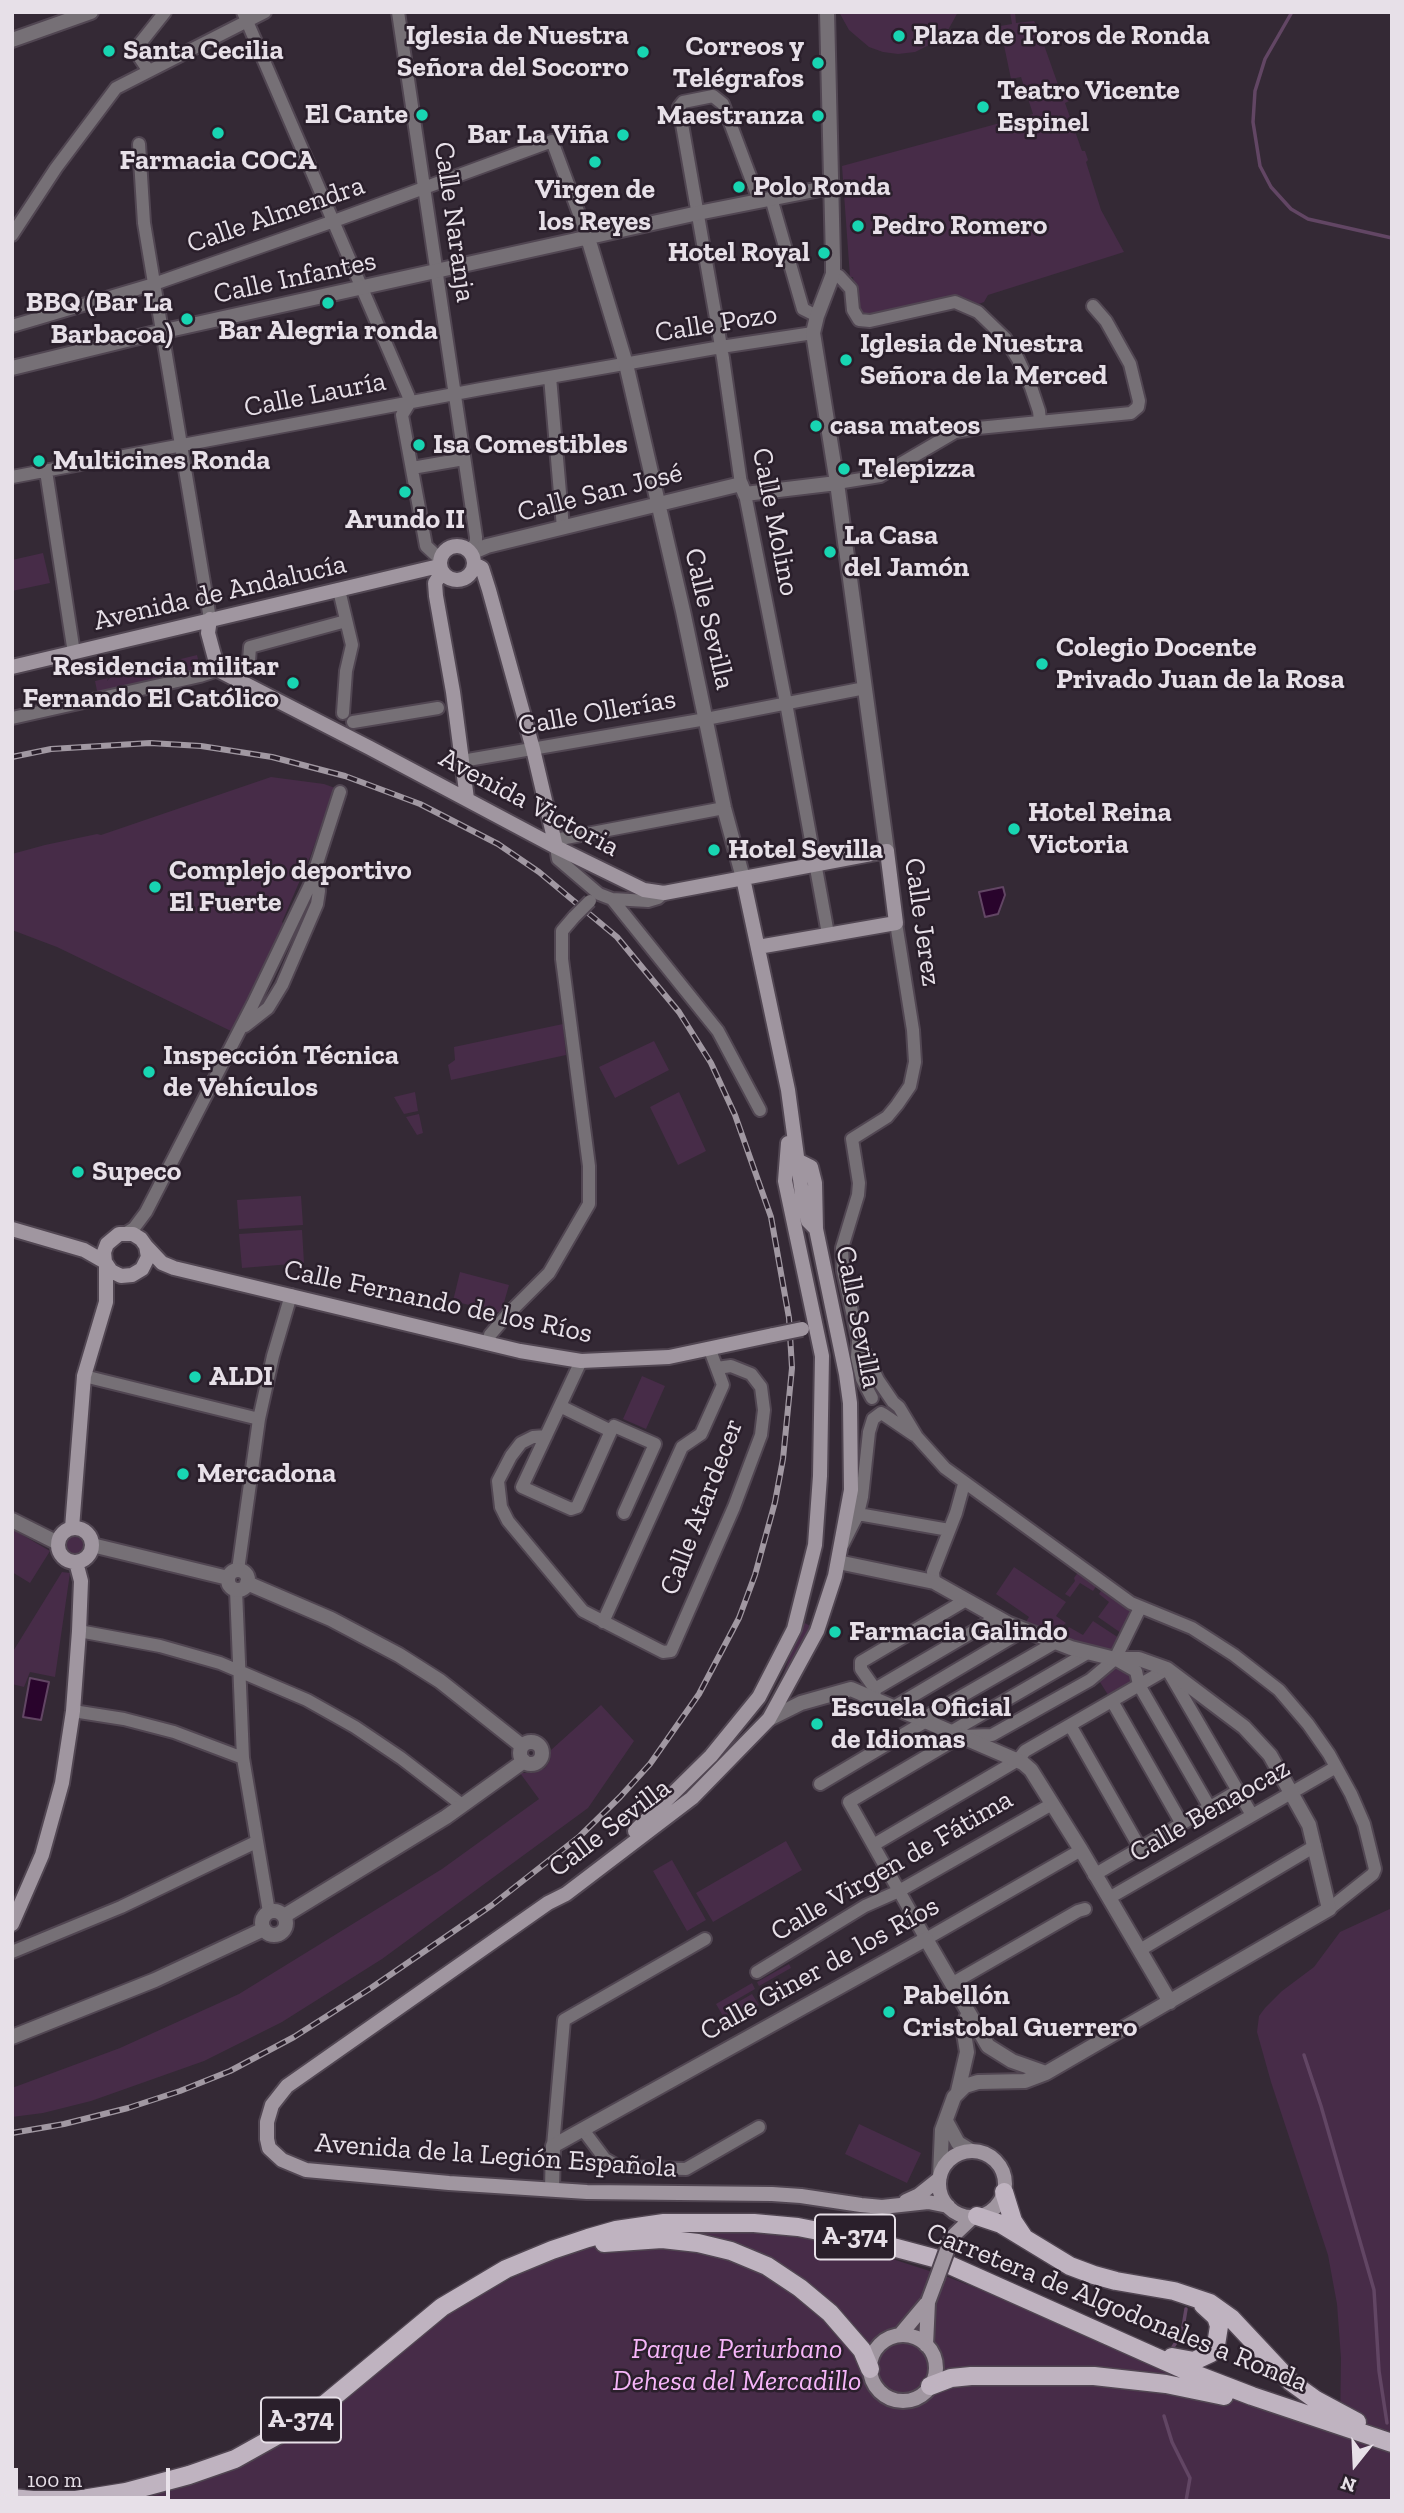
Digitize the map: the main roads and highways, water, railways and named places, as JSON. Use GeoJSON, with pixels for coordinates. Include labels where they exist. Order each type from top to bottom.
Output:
{"type":"FeatureCollection","features":[{"type":"Feature","properties":{"kind":"main road"},"geometry":{"type":"LineString","coordinates":[[467,799],[435,583],[445,550],[454,546],[460,546],[472,556],[484,572],[556,844]]}},
{"type":"Feature","properties":{"kind":"main road"},"geometry":{"type":"LineString","coordinates":[[440,566],[450,579],[461,580],[471,574],[472,556]]}},
{"type":"Feature","properties":{"kind":"main road","name":"Avenida de Andalucía"},"geometry":{"type":"LineString","coordinates":[[12,667],[440,566]]}},
{"type":"Feature","properties":{"kind":"main road","name":"Avenida Victoria"},"geometry":{"type":"LineString","coordinates":[[210,619],[208,633],[218,670],[556,844],[640,895],[664,893],[887,851]]}},
{"type":"Feature","properties":{"kind":"main road","name":"Calle Jerez"},"geometry":{"type":"LineString","coordinates":[[758,947],[896,923],[887,851]]}},
{"type":"Feature","properties":{"kind":"main road","name":"Calle Sevilla"},"geometry":{"type":"LineString","coordinates":[[548,1903],[577,1886],[692,1798],[769,1719],[817,1631],[839,1555],[851,1490],[850,1403],[846,1374],[816,1229],[814,1175],[811,1167],[805,1163],[796,1163],[792,1116],[743,878]]}},
{"type":"Feature","properties":{"kind":"main road","name":"Calle Sevilla"},"geometry":{"type":"LineString","coordinates":[[548,1903],[562,1888],[642,1826],[711,1756],[759,1697],[794,1626],[815,1545],[820,1487],[823,1376],[810,1328],[785,1173],[792,1116]]}},
{"type":"Feature","properties":{"kind":"main road"},"geometry":{"type":"LineString","coordinates":[[787,1185],[787,1171],[796,1163]]}},
{"type":"Feature","properties":{"kind":"main road"},"geometry":{"type":"LineString","coordinates":[[12,1229],[68,1244],[106,1263],[111,1271],[121,1276],[135,1274]]}},
{"type":"Feature","properties":{"kind":"main road"},"geometry":{"type":"LineString","coordinates":[[68,1244],[98,1244],[120,1235],[144,1243],[147,1262],[106,1302]]}},
{"type":"Feature","properties":{"kind":"main road"},"geometry":{"type":"LineString","coordinates":[[72,1528],[84,1376],[106,1302],[104,1252],[107,1244],[120,1235]]}},
{"type":"Feature","properties":{"kind":"main road","name":"Calle Fernando de los Ríos"},"geometry":{"type":"LineString","coordinates":[[144,1243],[162,1263],[174,1268],[487,1343],[581,1362],[669,1357],[810,1328]]}},
{"type":"Feature","properties":{"kind":"main road","name":"Calle Fernando de los Ríos"},"geometry":{"type":"LineString","coordinates":[[135,1274],[174,1268]]}},
{"type":"Feature","properties":{"kind":"main road"},"geometry":{"type":"LineString","coordinates":[[72,1528],[80,1528],[88,1534],[92,1545],[85,1558],[76,1562],[66,1559],[60,1553],[58,1543],[63,1532],[72,1528]]}},
{"type":"Feature","properties":{"kind":"main road"},"geometry":{"type":"LineString","coordinates":[[12,1924],[27,1894],[53,1820],[62,1783],[73,1711],[79,1631],[80,1581],[76,1562]]}},
{"type":"Feature","properties":{"kind":"main road"},"geometry":{"type":"LineString","coordinates":[[803,1593],[805,1603],[815,1608],[820,1608],[827,1601]]}},
{"type":"Feature","properties":{"kind":"main road"},"geometry":{"type":"LineString","coordinates":[[794,1626],[805,1618],[815,1624],[817,1631]]}},
{"type":"Feature","properties":{"kind":"main road"},"geometry":{"type":"LineString","coordinates":[[771,1675],[770,1688],[773,1696],[779,1700]]}},
{"type":"Feature","properties":{"kind":"main road","name":"Avenida de la Legión Española"},"geometry":{"type":"LineString","coordinates":[[548,1903],[287,2086],[272,2105],[266,2132],[270,2148],[282,2160],[306,2170],[449,2183],[587,2192],[772,2194],[883,2207],[928,2202],[949,2207]]}},
{"type":"Feature","properties":{"kind":"main road"},"geometry":{"type":"LineString","coordinates":[[1023,2236],[1013,2221],[1004,2192],[1003,2172],[998,2163],[981,2152],[960,2153],[951,2158],[939,2178],[942,2198],[957,2213],[1000,2224],[1047,2253],[1094,2275],[1174,2291],[1210,2303],[1231,2318],[1291,2382],[1316,2400],[1369,2427],[1391,2442]]}},
{"type":"Feature","properties":{"kind":"main road","name":"Avenida de la Legión Española"},"geometry":{"type":"LineString","coordinates":[[902,2203],[919,2195],[939,2178]]}},
{"type":"Feature","properties":{"kind":"main road"},"geometry":{"type":"LineString","coordinates":[[951,2239],[975,2216],[994,2208],[1004,2192]]}},
{"type":"Feature","properties":{"kind":"main road"},"geometry":{"type":"LineString","coordinates":[[926,2344],[928,2302],[951,2239],[949,2207]]}},
{"type":"Feature","properties":{"kind":"main road","name":"Carretera de Algodonales a Ronda"},"geometry":{"type":"LineString","coordinates":[[12,2498],[76,2500],[126,2492],[235,2459],[325,2404],[442,2307],[506,2269],[552,2250],[616,2230],[664,2223],[754,2222],[836,2233],[912,2251],[953,2264],[1139,2351],[1296,2411],[1391,2442]]}},
{"type":"Feature","properties":{"kind":"main road"},"geometry":{"type":"LineString","coordinates":[[552,2250],[662,2239],[698,2243],[767,2266],[830,2313],[862,2350],[876,2388],[892,2399],[914,2399],[930,2386],[951,2378],[1094,2376],[1202,2390],[1262,2407],[1296,2411]]}},
{"type":"Feature","properties":{"kind":"main road"},"geometry":{"type":"LineString","coordinates":[[1139,2351],[1184,2361],[1194,2361],[1211,2353],[1219,2336],[1219,2326],[1210,2310],[1198,2300]]}},
{"type":"Feature","properties":{"kind":"main road"},"geometry":{"type":"LineString","coordinates":[[870,2369],[875,2350],[882,2343],[900,2335],[928,2302]]}},
{"type":"Feature","properties":{"kind":"main road"},"geometry":{"type":"LineString","coordinates":[[900,2335],[910,2336],[926,2344],[932,2354],[935,2376],[930,2386]]}},
{"type":"Feature","properties":{"kind":"waterway"},"geometry":{"type":"LineString","coordinates":[[1292,12],[1265,59],[1255,91],[1253,122],[1260,166],[1271,187],[1291,209],[1308,219],[1392,238]]}},
{"type":"Feature","properties":{"kind":"waterway"},"geometry":{"type":"LineString","coordinates":[[1304,2055],[1374,2290],[1379,2371],[1387,2423]]}},
{"type":"Feature","properties":{"kind":"waterway"},"geometry":{"type":"LineString","coordinates":[[1173,2347],[1182,2333],[1186,2309]]}},
{"type":"Feature","properties":{"kind":"waterway"},"geometry":{"type":"LineString","coordinates":[[1164,2416],[1172,2442],[1190,2478],[1186,2501]]}},
{"type":"Feature","properties":{"kind":"railway"},"geometry":{"type":"LineString","coordinates":[[12,757],[51,749],[150,743],[201,746],[272,757],[345,776],[420,804],[498,844],[539,872],[617,937],[679,1012],[711,1063],[735,1115],[771,1217],[789,1318],[792,1368],[783,1459],[775,1502],[755,1575],[739,1618],[699,1694],[650,1764],[620,1797],[580,1836],[492,1905],[294,2037],[230,2071],[180,2091],[128,2108],[64,2124],[12,2133]]}},
{"type":"Feature","properties":{"kind":"place","name":"Plaza de Toros de Ronda"},"geometry":{"type":"Point","coordinates":[899,36]}},
{"type":"Feature","properties":{"kind":"place","name":"Santa Cecilia"},"geometry":{"type":"Point","coordinates":[109,51]}},
{"type":"Feature","properties":{"kind":"place","name":"Iglesia de Nuestra Señora del Socorro"},"geometry":{"type":"Point","coordinates":[643,52]}},
{"type":"Feature","properties":{"kind":"place","name":"Correos y Telégrafos"},"geometry":{"type":"Point","coordinates":[818,63]}},
{"type":"Feature","properties":{"kind":"place","name":"Teatro Vicente Espinel"},"geometry":{"type":"Point","coordinates":[983,107]}},
{"type":"Feature","properties":{"kind":"place","name":"El Cante"},"geometry":{"type":"Point","coordinates":[422,115]}},
{"type":"Feature","properties":{"kind":"place","name":"Maestranza"},"geometry":{"type":"Point","coordinates":[818,116]}},
{"type":"Feature","properties":{"kind":"place","name":"Farmacia COCA"},"geometry":{"type":"Point","coordinates":[218,133]}},
{"type":"Feature","properties":{"kind":"place","name":"Bar La Viña"},"geometry":{"type":"Point","coordinates":[623,135]}},
{"type":"Feature","properties":{"kind":"place","name":"Virgen de los Reyes"},"geometry":{"type":"Point","coordinates":[595,162]}},
{"type":"Feature","properties":{"kind":"place","name":"Polo Ronda"},"geometry":{"type":"Point","coordinates":[739,187]}},
{"type":"Feature","properties":{"kind":"place","name":"Pedro Romero"},"geometry":{"type":"Point","coordinates":[858,226]}},
{"type":"Feature","properties":{"kind":"place","name":"Hotel Royal"},"geometry":{"type":"Point","coordinates":[824,253]}},
{"type":"Feature","properties":{"kind":"place","name":"Bar Alegria ronda"},"geometry":{"type":"Point","coordinates":[328,303]}},
{"type":"Feature","properties":{"kind":"place","name":"BBQ (Bar La Barbacoa)"},"geometry":{"type":"Point","coordinates":[187,319]}},
{"type":"Feature","properties":{"kind":"place","name":"Iglesia de Nuestra Señora de la Merced"},"geometry":{"type":"Point","coordinates":[846,360]}},
{"type":"Feature","properties":{"kind":"place","name":"casa mateos"},"geometry":{"type":"Point","coordinates":[816,426]}},
{"type":"Feature","properties":{"kind":"place","name":"Isa Comestibles"},"geometry":{"type":"Point","coordinates":[419,445]}},
{"type":"Feature","properties":{"kind":"place","name":"Multicines Ronda"},"geometry":{"type":"Point","coordinates":[39,461]}},
{"type":"Feature","properties":{"kind":"place","name":"Telepizza"},"geometry":{"type":"Point","coordinates":[844,469]}},
{"type":"Feature","properties":{"kind":"place","name":"Arundo II"},"geometry":{"type":"Point","coordinates":[405,492]}},
{"type":"Feature","properties":{"kind":"place","name":"La Casa del Jamón"},"geometry":{"type":"Point","coordinates":[830,552]}},
{"type":"Feature","properties":{"kind":"place","name":"Colegio Docente Privado Juan de la Rosa"},"geometry":{"type":"Point","coordinates":[1042,664]}},
{"type":"Feature","properties":{"kind":"place","name":"Residencia militar Fernando El Católico"},"geometry":{"type":"Point","coordinates":[293,683]}},
{"type":"Feature","properties":{"kind":"place","name":"Hotel Reina Victoria"},"geometry":{"type":"Point","coordinates":[1014,829]}},
{"type":"Feature","properties":{"kind":"place","name":"Hotel Sevilla"},"geometry":{"type":"Point","coordinates":[714,850]}},
{"type":"Feature","properties":{"kind":"place","name":"Complejo deportivo El Fuerte"},"geometry":{"type":"Point","coordinates":[155,887]}},
{"type":"Feature","properties":{"kind":"place","name":"Inspección Técnica de Vehículos"},"geometry":{"type":"Point","coordinates":[149,1072]}},
{"type":"Feature","properties":{"kind":"place","name":"Supeco"},"geometry":{"type":"Point","coordinates":[78,1172]}},
{"type":"Feature","properties":{"kind":"place","name":"ALDI"},"geometry":{"type":"Point","coordinates":[195,1377]}},
{"type":"Feature","properties":{"kind":"place","name":"Mercadona"},"geometry":{"type":"Point","coordinates":[183,1474]}},
{"type":"Feature","properties":{"kind":"place","name":"Farmacia Galindo"},"geometry":{"type":"Point","coordinates":[835,1632]}},
{"type":"Feature","properties":{"kind":"place","name":"Escuela Oficial de Idiomas"},"geometry":{"type":"Point","coordinates":[817,1724]}},
{"type":"Feature","properties":{"kind":"place","name":"Pabellón Cristobal Guerrero"},"geometry":{"type":"Point","coordinates":[889,2012]}},
{"type":"Feature","properties":{"kind":"park label","name":"Parque Periurbano Dehesa del Mercadillo"},"geometry":{"type":"Point","coordinates":[737,2366]}}]}
